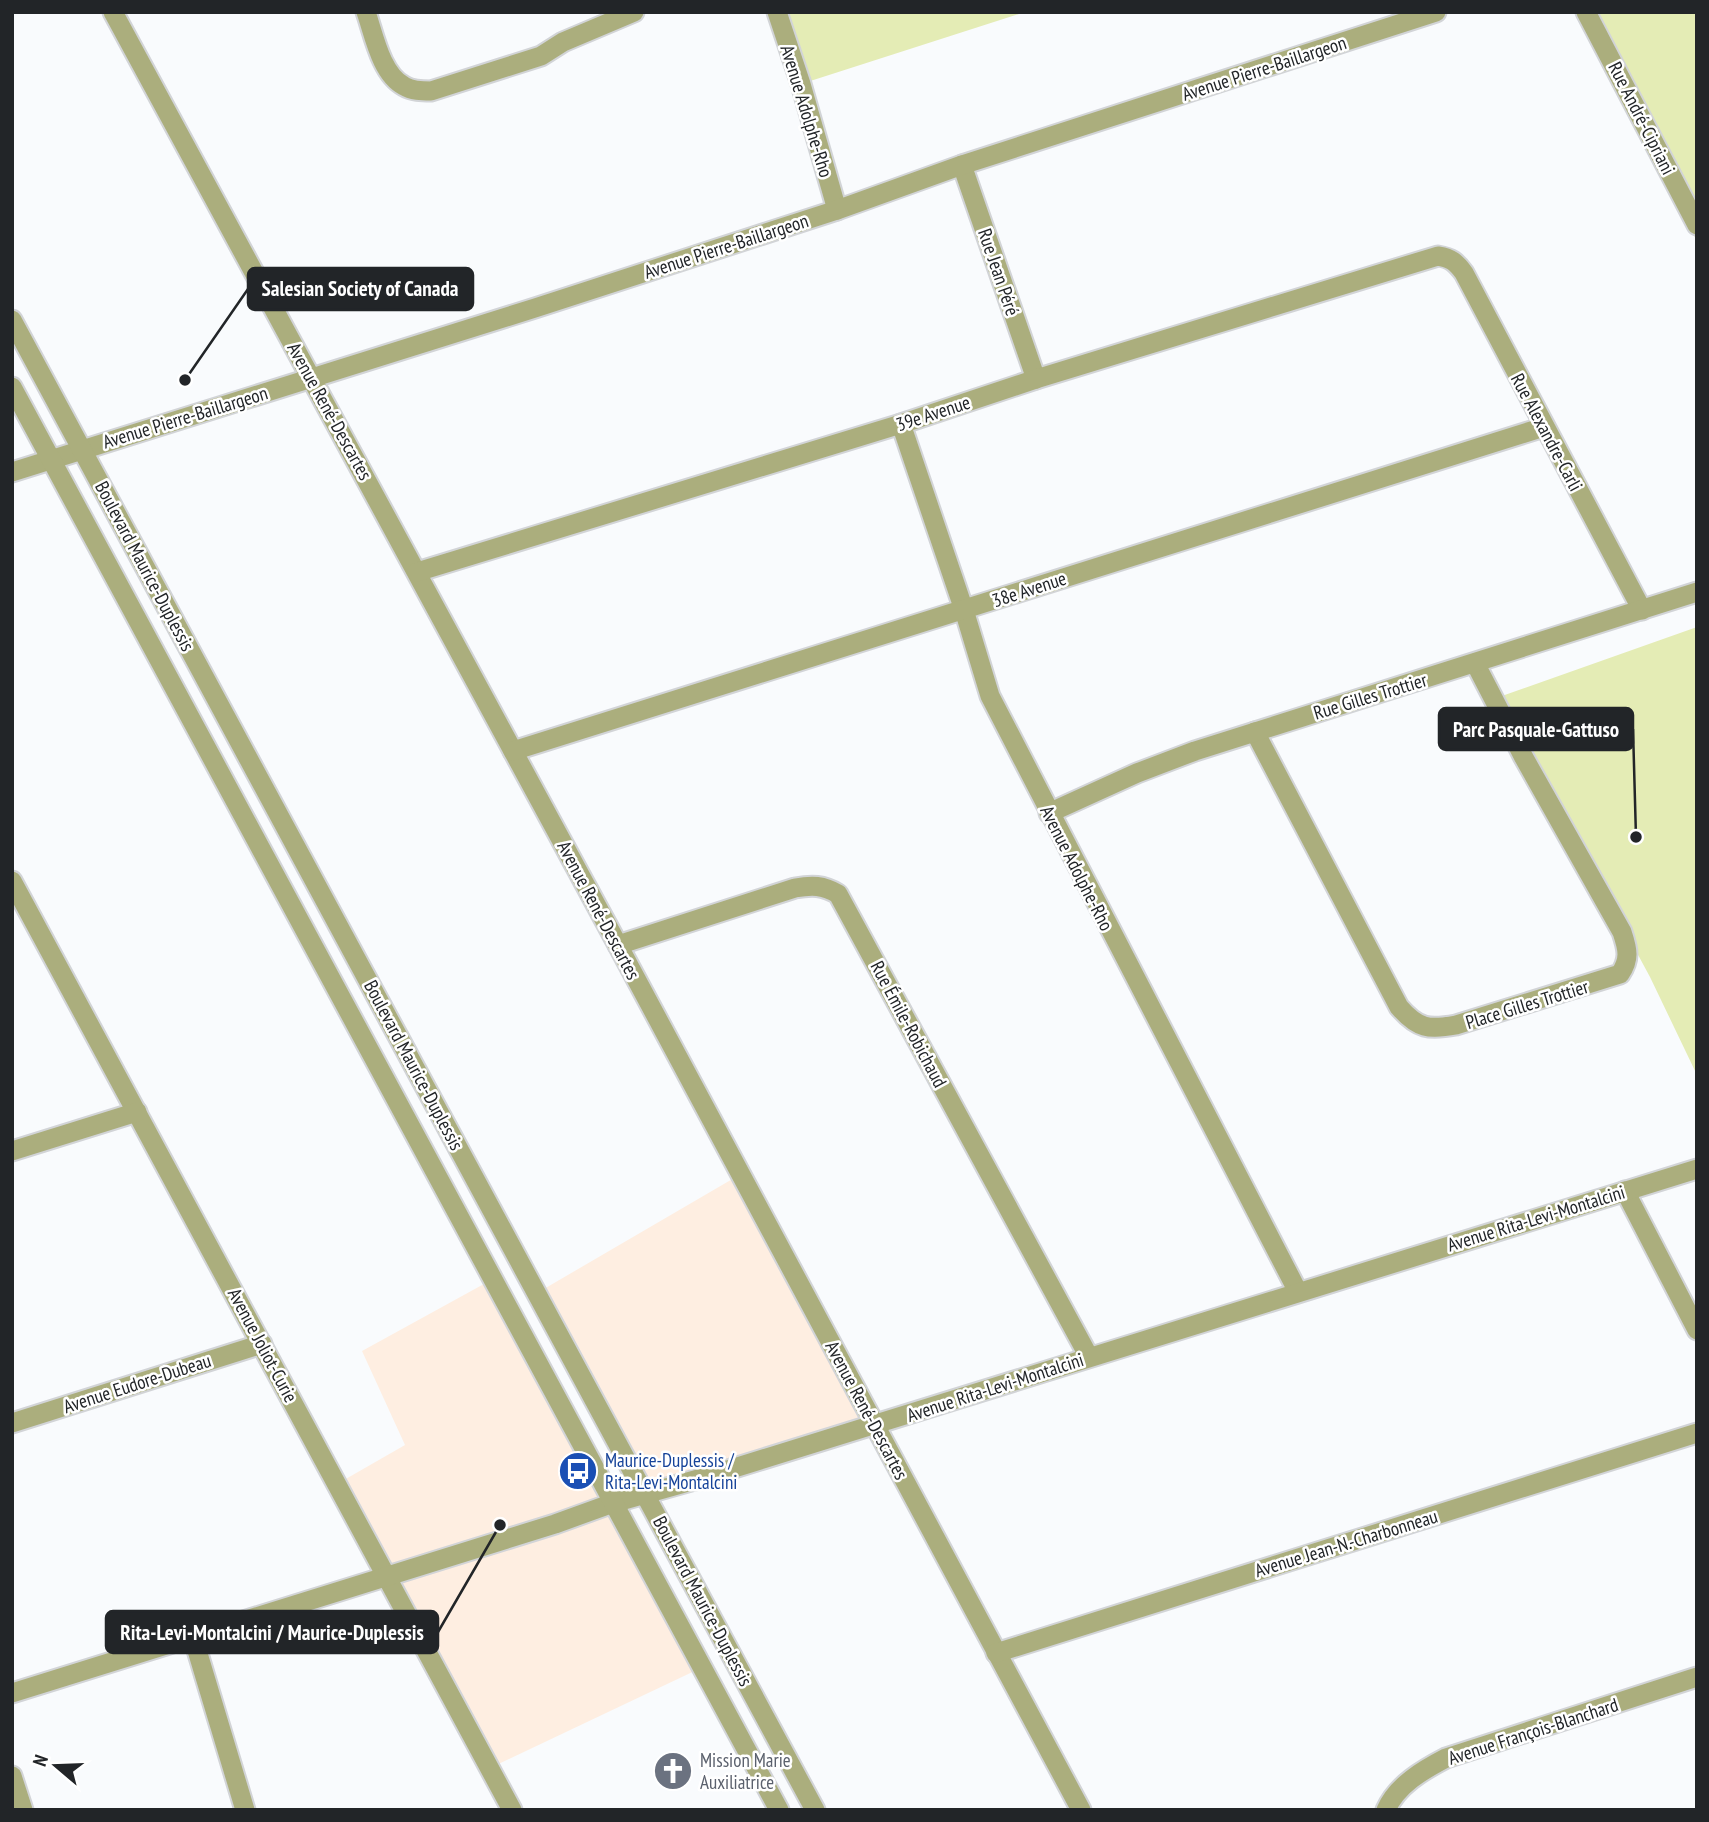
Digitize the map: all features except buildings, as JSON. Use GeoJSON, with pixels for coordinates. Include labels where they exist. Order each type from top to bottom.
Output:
{"type":"FeatureCollection","features":[{"type":"Feature","properties":{"kind":"street","name":"Avenue René-Descartes"},"geometry":{"type":"LineString","coordinates":[[113,12],[618,945],[1081,1810]]}},
{"type":"Feature","properties":{"kind":"street"},"geometry":{"type":"LineString","coordinates":[[366,12],[390,75],[402,86],[431,91],[541,55],[564,42],[634,12]]}},
{"type":"Feature","properties":{"kind":"street","name":"Avenue Adolphe-Rho"},"geometry":{"type":"LineString","coordinates":[[777,12],[801,84],[837,211]]}},
{"type":"Feature","properties":{"kind":"street","name":"Avenue Pierre-Baillargeon"},"geometry":{"type":"LineString","coordinates":[[12,472],[837,211],[962,165],[1436,12]]}},
{"type":"Feature","properties":{"kind":"street","name":"Rue André-Cipriani"},"geometry":{"type":"LineString","coordinates":[[1586,12],[1697,225]]}},
{"type":"Feature","properties":{"kind":"street","name":"Rue Jean Péré"},"geometry":{"type":"LineString","coordinates":[[962,165],[1036,379]]}},
{"type":"Feature","properties":{"kind":"street","name":"39e Avenue"},"geometry":{"type":"LineString","coordinates":[[416,572],[901,424],[1036,379],[1426,258],[1448,257]]}},
{"type":"Feature","properties":{"kind":"street","name":"Rue Alexandre-Carli"},"geometry":{"type":"LineString","coordinates":[[1448,257],[1457,263],[1464,273],[1642,610]]}},
{"type":"Feature","properties":{"kind":"street","name":"Boulevard Maurice-Duplessis"},"geometry":{"type":"LineString","coordinates":[[12,320],[815,1810]]}},
{"type":"Feature","properties":{"kind":"street","name":"Boulevard Maurice-Duplessis"},"geometry":{"type":"LineString","coordinates":[[12,387],[779,1810]]}},
{"type":"Feature","properties":{"kind":"street","name":"Avenue Adolphe-Rho"},"geometry":{"type":"LineString","coordinates":[[901,424],[990,696],[1298,1292]]}},
{"type":"Feature","properties":{"kind":"street","name":"38e Avenue"},"geometry":{"type":"LineString","coordinates":[[513,751],[1544,427]]}},
{"type":"Feature","properties":{"kind":"street","name":"Rue Gilles Trottier"},"geometry":{"type":"LineString","coordinates":[[1049,813],[1195,751],[1697,592]]}},
{"type":"Feature","properties":{"kind":"street","name":"Place Gilles Trottier"},"geometry":{"type":"LineString","coordinates":[[1255,732],[1399,1007],[1410,1020],[1424,1028],[1456,1025],[1620,974],[1628,961],[1622,932],[1522,756],[1475,663]]}},
{"type":"Feature","properties":{"kind":"street","name":"Avenue Joliot-Curie"},"geometry":{"type":"LineString","coordinates":[[12,881],[19,908],[137,1112],[512,1810]]}},
{"type":"Feature","properties":{"kind":"street","name":"Rue Émile-Robichaud"},"geometry":{"type":"LineString","coordinates":[[618,945],[811,885],[827,887],[838,894],[1088,1357]]}},
{"type":"Feature","properties":{"kind":"street"},"geometry":{"type":"LineString","coordinates":[[12,1151],[137,1112]]}},
{"type":"Feature","properties":{"kind":"street","name":"Avenue Rita-Levi-Montalcini"},"geometry":{"type":"LineString","coordinates":[[12,1693],[555,1524],[613,1503],[875,1425],[1697,1168]]}},
{"type":"Feature","properties":{"kind":"street"},"geometry":{"type":"LineString","coordinates":[[1625,1191],[1697,1330]]}},
{"type":"Feature","properties":{"kind":"street","name":"Avenue Eudore-Dubeau"},"geometry":{"type":"LineString","coordinates":[[12,1423],[262,1344]]}},
{"type":"Feature","properties":{"kind":"street","name":"Avenue Jean-N.-Charbonneau"},"geometry":{"type":"LineString","coordinates":[[996,1653],[1697,1433]]}},
{"type":"Feature","properties":{"kind":"street"},"geometry":{"type":"LineString","coordinates":[[193,1637],[246,1810]]}},
{"type":"Feature","properties":{"kind":"street","name":"Avenue François-Blanchard"},"geometry":{"type":"LineString","coordinates":[[1386,1810],[1400,1789],[1446,1758],[1697,1677]]}},
{"type":"Feature","properties":{"kind":"street"},"geometry":{"type":"LineString","coordinates":[[12,1776],[23,1810]]}},
{"type":"Feature","properties":{"kind":"shaded area"},"geometry":{"type":"Polygon","coordinates":[[[741,1174],[875,1425],[645,1494],[537,1293],[741,1174]]]}},
{"type":"Feature","properties":{"kind":"shaded area"},"geometry":{"type":"Polygon","coordinates":[[[493,1279],[703,1667],[490,1768],[337,1484],[405,1445],[362,1351],[493,1279]]]}},
{"type":"Feature","properties":{"kind":"green space"},"geometry":{"type":"Polygon","coordinates":[[[777,12],[1025,12],[801,84],[777,12]]]}},
{"type":"Feature","properties":{"kind":"green space"},"geometry":{"type":"Polygon","coordinates":[[[1574,12],[1697,12],[1697,241],[1574,12]]]}},
{"type":"Feature","properties":{"kind":"green space"},"geometry":{"type":"Polygon","coordinates":[[[1697,627],[1697,1075],[1650,977],[1499,697],[1697,627]]]}},
{"type":"Feature","properties":{"kind":"place","name":"Salesian Society of Canada"},"geometry":{"type":"Point","coordinates":[185,380]}},
{"type":"Feature","properties":{"kind":"place","name":"Parc Pasquale-Gattuso"},"geometry":{"type":"Point","coordinates":[1636,837]}},
{"type":"Feature","properties":{"kind":"place","name":"Maurice-Duplessis / Rita-Levi-Montalcini"},"geometry":{"type":"Point","coordinates":[578,1471]}},
{"type":"Feature","properties":{"kind":"place","name":"Rita-Levi-Montalcini / Maurice-Duplessis"},"geometry":{"type":"Point","coordinates":[500,1525]}},
{"type":"Feature","properties":{"kind":"place","name":"Mission Marie Auxiliatrice"},"geometry":{"type":"Point","coordinates":[673,1771]}}]}
